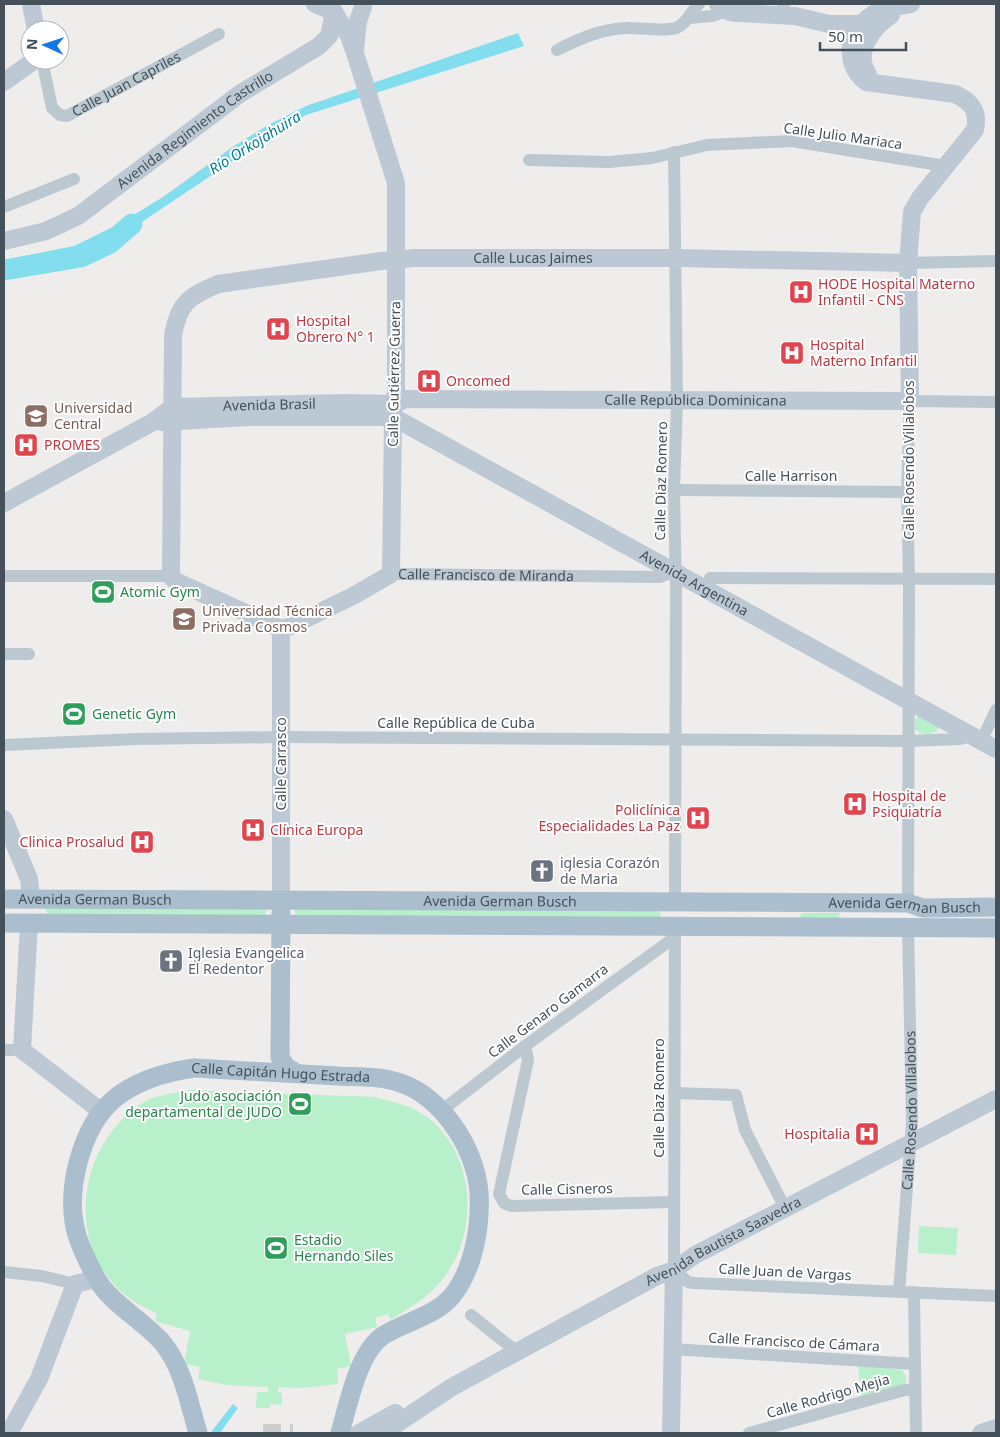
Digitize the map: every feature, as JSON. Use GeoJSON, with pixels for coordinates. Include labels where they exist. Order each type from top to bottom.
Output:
{"type":"FeatureCollection","features":[{"type":"Feature","properties":{"kind":"main road"},"geometry":{"type":"LineString","coordinates":[[31,4],[34,20]]}},
{"type":"Feature","properties":{"kind":"main road"},"geometry":{"type":"LineString","coordinates":[[315,4],[334,12],[349,36],[356,55]]}},
{"type":"Feature","properties":{"kind":"main road"},"geometry":{"type":"LineString","coordinates":[[727,9],[748,9],[753,4]]}},
{"type":"Feature","properties":{"kind":"main road"},"geometry":{"type":"LineString","coordinates":[[829,24],[850,49],[862,24],[883,9],[908,4]]}},
{"type":"Feature","properties":{"kind":"main road"},"geometry":{"type":"LineString","coordinates":[[882,84],[868,74],[862,66],[861,55],[874,30],[908,4]]}},
{"type":"Feature","properties":{"kind":"main road"},"geometry":{"type":"LineString","coordinates":[[334,12],[365,5],[355,38],[356,55]]}},
{"type":"Feature","properties":{"kind":"main road"},"geometry":{"type":"LineString","coordinates":[[727,9],[785,7],[829,24],[862,24]]}},
{"type":"Feature","properties":{"kind":"main road","name":"Avenida Regimiento Castrillo"},"geometry":{"type":"LineString","coordinates":[[4,241],[46,231],[78,216],[241,93],[319,46],[329,36],[334,12]]}},
{"type":"Feature","properties":{"kind":"main road"},"geometry":{"type":"LineString","coordinates":[[319,46],[336,40],[345,44],[356,55]]}},
{"type":"Feature","properties":{"kind":"main road","name":"Calle Rosendo Villalobos"},"geometry":{"type":"LineString","coordinates":[[850,49],[851,64],[856,75],[866,82],[955,94],[967,100],[976,110],[975,130],[920,198],[912,212],[908,264],[910,401]]}},
{"type":"Feature","properties":{"kind":"main road","name":"Calle Gutiérrez Guerra"},"geometry":{"type":"LineString","coordinates":[[356,55],[396,183],[394,259],[396,392],[393,410],[390,574]]}},
{"type":"Feature","properties":{"kind":"main road"},"geometry":{"type":"LineString","coordinates":[[4,82],[20,70]]}},
{"type":"Feature","properties":{"kind":"main road","name":"Calle Lucas Jaimes"},"geometry":{"type":"LineString","coordinates":[[173,414],[173,335],[177,313],[193,295],[218,284],[394,259],[676,258],[908,264]]}},
{"type":"Feature","properties":{"kind":"main road","name":"Calle República Dominicana"},"geometry":{"type":"LineString","coordinates":[[393,410],[406,399],[910,401]]}},
{"type":"Feature","properties":{"kind":"main road","name":"Avenida Brasil"},"geometry":{"type":"LineString","coordinates":[[173,414],[248,411],[393,410]]}},
{"type":"Feature","properties":{"kind":"main road","name":"Avenida Argentina"},"geometry":{"type":"LineString","coordinates":[[393,410],[985,735],[996,749]]}},
{"type":"Feature","properties":{"kind":"main road"},"geometry":{"type":"LineString","coordinates":[[4,501],[151,423],[173,414],[171,576],[175,581],[282,629]]}},
{"type":"Feature","properties":{"kind":"main road","name":"Calle Francisco de Miranda"},"geometry":{"type":"LineString","coordinates":[[282,629],[353,596],[390,574]]}},
{"type":"Feature","properties":{"kind":"main road","name":"Calle Carrasco"},"geometry":{"type":"LineString","coordinates":[[282,629],[282,900]]}},
{"type":"Feature","properties":{"kind":"main road"},"geometry":{"type":"LineString","coordinates":[[5,823],[29,879],[31,898],[22,1050],[102,1112]]}},
{"type":"Feature","properties":{"kind":"main road","name":"Avenida German Busch"},"geometry":{"type":"LineString","coordinates":[[4,899],[908,904],[923,900],[996,900]]}},
{"type":"Feature","properties":{"kind":"main road"},"geometry":{"type":"LineString","coordinates":[[282,900],[280,1057],[286,1067],[296,1073]]}},
{"type":"Feature","properties":{"kind":"main road"},"geometry":{"type":"LineString","coordinates":[[675,902],[675,932]]}},
{"type":"Feature","properties":{"kind":"main road"},"geometry":{"type":"LineString","coordinates":[[908,928],[908,904],[923,908],[996,907]]}},
{"type":"Feature","properties":{"kind":"main road","name":"Avenida German Busch"},"geometry":{"type":"LineString","coordinates":[[4,923],[281,925],[675,932],[996,928]]}},
{"type":"Feature","properties":{"kind":"main road"},"geometry":{"type":"LineString","coordinates":[[261,1072],[272,1066],[280,1057]]}},
{"type":"Feature","properties":{"kind":"main road","name":"Calle Capitán Hugo Estrada"},"geometry":{"type":"LineString","coordinates":[[198,1433],[182,1380],[172,1356],[162,1341],[96,1278],[77,1234],[73,1204],[76,1172],[85,1141],[102,1112],[113,1100],[128,1089],[171,1071],[194,1068],[391,1080],[422,1093],[441,1111],[466,1147],[478,1188],[480,1210],[469,1265],[452,1296],[422,1319],[383,1335],[371,1350],[362,1364],[342,1425]]}},
{"type":"Feature","properties":{"kind":"main road","name":"Avenida Bautista Saavedra"},"geometry":{"type":"LineString","coordinates":[[383,1433],[470,1377],[657,1276],[674,1270],[695,1255],[996,1099]]}},
{"type":"Feature","properties":{"kind":"main road"},"geometry":{"type":"LineString","coordinates":[[671,1433],[674,1270]]}},
{"type":"Feature","properties":{"kind":"main road"},"geometry":{"type":"LineString","coordinates":[[9,1433],[39,1379],[75,1284],[96,1278]]}},
{"type":"Feature","properties":{"kind":"main road"},"geometry":{"type":"LineString","coordinates":[[394,1433],[461,1393],[470,1377]]}},
{"type":"Feature","properties":{"kind":"main road","name":"Avenida Bautista Saavedra"},"geometry":{"type":"LineString","coordinates":[[359,1433],[434,1392],[452,1387]]}},
{"type":"Feature","properties":{"kind":"main road"},"geometry":{"type":"LineString","coordinates":[[981,1433],[996,1428]]}},
{"type":"Feature","properties":{"kind":"street"},"geometry":{"type":"LineString","coordinates":[[557,50],[588,35],[606,30],[625,28],[675,29],[690,18],[699,4]]}},
{"type":"Feature","properties":{"kind":"street"},"geometry":{"type":"LineString","coordinates":[[690,18],[712,16],[727,9]]}},
{"type":"Feature","properties":{"kind":"street","name":"Calle Juan Capriles"},"geometry":{"type":"LineString","coordinates":[[44,70],[52,108],[60,115],[67,116],[219,34]]}},
{"type":"Feature","properties":{"kind":"street","name":"Calle Julio Mariaca"},"geometry":{"type":"LineString","coordinates":[[529,160],[609,162],[652,158],[707,145],[792,141],[945,166]]}},
{"type":"Feature","properties":{"kind":"street","name":"Calle Diaz Romero"},"geometry":{"type":"LineString","coordinates":[[674,152],[677,401],[674,490],[675,902]]}},
{"type":"Feature","properties":{"kind":"street"},"geometry":{"type":"LineString","coordinates":[[4,207],[74,179]]}},
{"type":"Feature","properties":{"kind":"street","name":"Calle Lucas Jaimes"},"geometry":{"type":"LineString","coordinates":[[908,264],[996,261]]}},
{"type":"Feature","properties":{"kind":"street","name":"Calle República Dominicana"},"geometry":{"type":"LineString","coordinates":[[910,401],[996,402]]}},
{"type":"Feature","properties":{"kind":"street","name":"Calle Rosendo Villalobos"},"geometry":{"type":"LineString","coordinates":[[908,904],[909,578],[907,492],[910,401]]}},
{"type":"Feature","properties":{"kind":"street","name":"Calle Harrison"},"geometry":{"type":"LineString","coordinates":[[674,490],[907,492]]}},
{"type":"Feature","properties":{"kind":"street","name":"Calle Francisco de Miranda"},"geometry":{"type":"LineString","coordinates":[[390,574],[660,577],[675,565]]}},
{"type":"Feature","properties":{"kind":"street"},"geometry":{"type":"LineString","coordinates":[[4,576],[171,576]]}},
{"type":"Feature","properties":{"kind":"street"},"geometry":{"type":"LineString","coordinates":[[707,582],[909,578],[996,579]]}},
{"type":"Feature","properties":{"kind":"street"},"geometry":{"type":"LineString","coordinates":[[4,654],[29,654]]}},
{"type":"Feature","properties":{"kind":"street"},"geometry":{"type":"LineString","coordinates":[[985,735],[996,710]]}},
{"type":"Feature","properties":{"kind":"street","name":"Calle República de Cuba"},"geometry":{"type":"LineString","coordinates":[[4,745],[136,739],[282,737],[908,741],[960,739],[985,735]]}},
{"type":"Feature","properties":{"kind":"street","name":"Calle Rosendo Villalobos"},"geometry":{"type":"LineString","coordinates":[[899,1292],[911,1144],[908,928]]}},
{"type":"Feature","properties":{"kind":"street","name":"Calle Diaz Romero"},"geometry":{"type":"LineString","coordinates":[[674,1270],[675,932]]}},
{"type":"Feature","properties":{"kind":"street","name":"Calle Genaro Gamarra"},"geometry":{"type":"LineString","coordinates":[[441,1111],[675,932]]}},
{"type":"Feature","properties":{"kind":"street","name":"Calle Cisneros"},"geometry":{"type":"LineString","coordinates":[[525,1046],[528,1060],[500,1194],[504,1203],[511,1206],[673,1202]]}},
{"type":"Feature","properties":{"kind":"street"},"geometry":{"type":"LineString","coordinates":[[4,1050],[22,1050]]}},
{"type":"Feature","properties":{"kind":"street"},"geometry":{"type":"LineString","coordinates":[[674,1093],[736,1095],[744,1130],[785,1208]]}},
{"type":"Feature","properties":{"kind":"street","name":"Calle Juan de Vargas"},"geometry":{"type":"LineString","coordinates":[[674,1270],[688,1282],[694,1283],[914,1292]]}},
{"type":"Feature","properties":{"kind":"street"},"geometry":{"type":"LineString","coordinates":[[4,1272],[42,1276],[75,1284]]}},
{"type":"Feature","properties":{"kind":"street"},"geometry":{"type":"LineString","coordinates":[[916,1433],[914,1292],[996,1296]]}},
{"type":"Feature","properties":{"kind":"street"},"geometry":{"type":"LineString","coordinates":[[471,1315],[517,1352]]}},
{"type":"Feature","properties":{"kind":"street","name":"Calle Francisco de Cámara"},"geometry":{"type":"LineString","coordinates":[[672,1349],[914,1364]]}},
{"type":"Feature","properties":{"kind":"street","name":"Calle Rodrigo Mejia"},"geometry":{"type":"LineString","coordinates":[[749,1433],[905,1390],[915,1389]]}},
{"type":"Feature","properties":{"kind":"green space"},"geometry":{"type":"Polygon","coordinates":[[[919,716],[923,716],[938,726],[937,731],[922,734],[917,731],[915,729],[915,720],[919,716]]]}},
{"type":"Feature","properties":{"kind":"green space"},"geometry":{"type":"Polygon","coordinates":[[[47,907],[266,908],[266,916],[48,915],[47,907]]]}},
{"type":"Feature","properties":{"kind":"green space"},"geometry":{"type":"Polygon","coordinates":[[[295,908],[659,910],[661,914],[660,917],[295,916],[295,908]]]}},
{"type":"Feature","properties":{"kind":"green space"},"geometry":{"type":"Polygon","coordinates":[[[803,913],[841,913],[838,917],[842,921],[796,920],[803,913]]]}},
{"type":"Feature","properties":{"kind":"green space","name":"Estadio Hernando Siles"},"geometry":{"type":"Polygon","coordinates":[[[190,1090],[375,1097],[425,1115],[446,1136],[457,1155],[464,1176],[467,1197],[467,1219],[462,1241],[454,1262],[442,1280],[411,1307],[390,1320],[388,1314],[375,1318],[377,1327],[345,1334],[351,1366],[337,1369],[338,1384],[300,1388],[278,1387],[278,1392],[282,1393],[282,1405],[270,1404],[270,1408],[256,1408],[257,1392],[268,1392],[268,1387],[227,1385],[198,1379],[200,1367],[184,1364],[190,1331],[155,1321],[157,1313],[127,1296],[105,1273],[91,1246],[86,1216],[88,1185],[98,1155],[115,1128],[139,1105],[170,1093],[190,1090]]]}},
{"type":"Feature","properties":{"kind":"green space"},"geometry":{"type":"Polygon","coordinates":[[[919,1226],[958,1228],[956,1255],[918,1253],[919,1226]]]}},
{"type":"Feature","properties":{"kind":"green space"},"geometry":{"type":"Polygon","coordinates":[[[858,1364],[902,1370],[906,1376],[906,1383],[899,1387],[861,1396],[858,1364]]]}},
{"type":"Feature","properties":{"kind":"water"},"geometry":{"type":"Polygon","coordinates":[[[518,33],[524,46],[306,115],[279,130],[109,244],[76,258],[4,270],[4,260],[74,246],[119,224],[163,197],[231,148],[268,125],[306,106],[518,33]]]}},
{"type":"Feature","properties":{"kind":"water"},"geometry":{"type":"Polygon","coordinates":[[[233,1404],[238,1408],[220,1433],[211,1432],[233,1404]]]}},
{"type":"Feature","properties":{"kind":"waterway","name":"Río Orkojahuira"},"geometry":{"type":"LineString","coordinates":[[4,270],[81,257],[110,243],[132,224]]}},
{"type":"Feature","properties":{"kind":"tunnel"},"geometry":{"type":"LineString","coordinates":[[263,1433],[293,1433]]}},
{"type":"Feature","properties":{"kind":"place","name":"HODE Hospital Materno Infantil - CNS"},"geometry":{"type":"Point","coordinates":[801,292]}},
{"type":"Feature","properties":{"kind":"place","name":"Hospital Obrero N° 1"},"geometry":{"type":"Point","coordinates":[278,329]}},
{"type":"Feature","properties":{"kind":"place","name":"Hospital Materno Infantil"},"geometry":{"type":"Point","coordinates":[792,353]}},
{"type":"Feature","properties":{"kind":"place","name":"Oncomed"},"geometry":{"type":"Point","coordinates":[429,381]}},
{"type":"Feature","properties":{"kind":"place","name":"Universidad Central"},"geometry":{"type":"Point","coordinates":[36,416]}},
{"type":"Feature","properties":{"kind":"place","name":"PROMES"},"geometry":{"type":"Point","coordinates":[26,445]}},
{"type":"Feature","properties":{"kind":"place","name":"Atomic Gym"},"geometry":{"type":"Point","coordinates":[103,592]}},
{"type":"Feature","properties":{"kind":"place","name":"Universidad Técnica Privada Cosmos"},"geometry":{"type":"Point","coordinates":[184,619]}},
{"type":"Feature","properties":{"kind":"place","name":"Genetic Gym"},"geometry":{"type":"Point","coordinates":[74,714]}},
{"type":"Feature","properties":{"kind":"place","name":"Hospital de Psiquiatría"},"geometry":{"type":"Point","coordinates":[855,804]}},
{"type":"Feature","properties":{"kind":"place","name":"Policlínica Especialidades La Paz"},"geometry":{"type":"Point","coordinates":[698,818]}},
{"type":"Feature","properties":{"kind":"place","name":"Clínica Europa"},"geometry":{"type":"Point","coordinates":[253,830]}},
{"type":"Feature","properties":{"kind":"place","name":"Clinica Prosalud"},"geometry":{"type":"Point","coordinates":[142,842]}},
{"type":"Feature","properties":{"kind":"place","name":"iglesia Corazón de Maria"},"geometry":{"type":"Point","coordinates":[542,871]}},
{"type":"Feature","properties":{"kind":"place","name":"Iglesia Evangelica El Redentor"},"geometry":{"type":"Point","coordinates":[171,961]}},
{"type":"Feature","properties":{"kind":"place","name":"Judo asociación departamental de JUDO"},"geometry":{"type":"Point","coordinates":[300,1104]}},
{"type":"Feature","properties":{"kind":"place","name":"Hospitalia"},"geometry":{"type":"Point","coordinates":[867,1134]}},
{"type":"Feature","properties":{"kind":"place","name":"Estadio Hernando Siles"},"geometry":{"type":"Point","coordinates":[276,1248]}}]}
